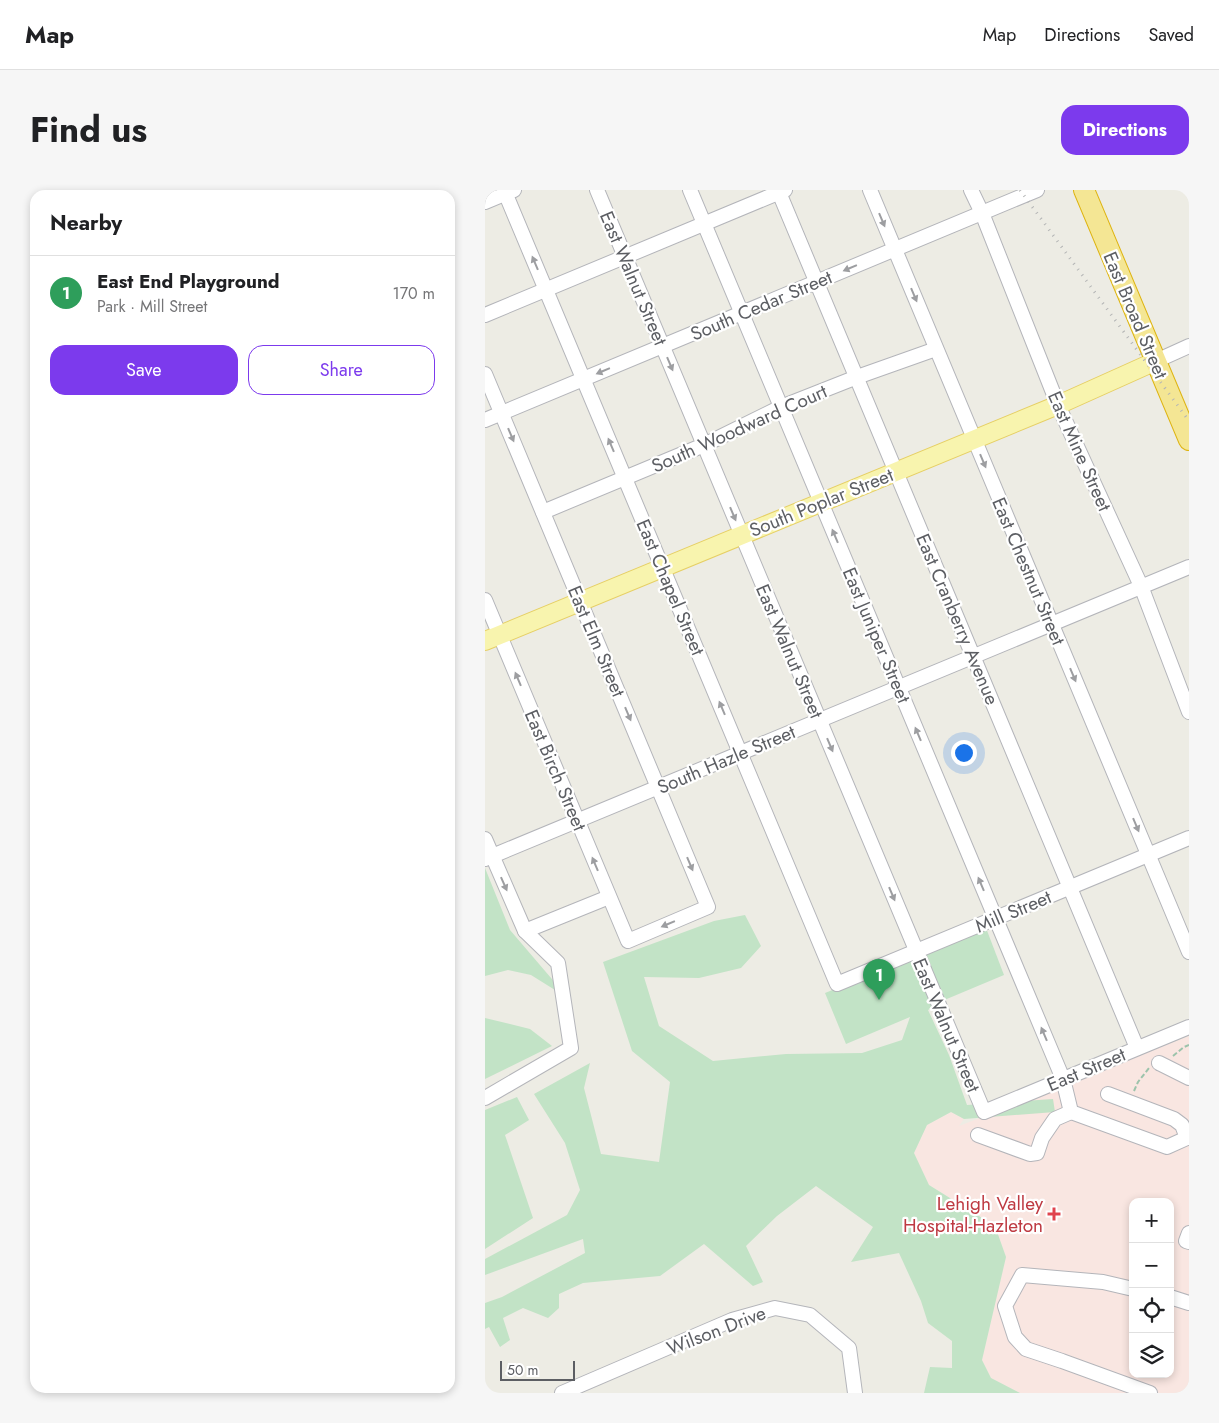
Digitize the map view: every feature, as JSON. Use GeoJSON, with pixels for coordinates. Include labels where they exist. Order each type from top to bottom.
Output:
{"type":"FeatureCollection","features":[{"type":"Feature","properties":{"kind":"highway","name":"East Broad Street"},"geometry":{"type":"LineString","coordinates":[[1084,190],[1189,440]]}},
{"type":"Feature","properties":{"kind":"main road","name":"South Poplar Street"},"geometry":{"type":"LineString","coordinates":[[492,638],[1058,405],[1156,361]]}},
{"type":"Feature","properties":{"kind":"street","name":"East Walnut Street"},"geometry":{"type":"LineString","coordinates":[[597,190],[984,1112]]}},
{"type":"Feature","properties":{"kind":"street","name":"East Juniper Street"},"geometry":{"type":"LineString","coordinates":[[690,190],[1063,1079],[1071,1112]]}},
{"type":"Feature","properties":{"kind":"street","name":"East Chestnut Street"},"geometry":{"type":"LineString","coordinates":[[870,190],[1189,952]]}},
{"type":"Feature","properties":{"kind":"street","name":"East Mine Street"},"geometry":{"type":"LineString","coordinates":[[971,190],[982,213],[1058,405],[1141,586],[1189,712]]}},
{"type":"Feature","properties":{"kind":"street","name":"South Cedar Street"},"geometry":{"type":"LineString","coordinates":[[485,420],[1037,190]]}},
{"type":"Feature","properties":{"kind":"street"},"geometry":{"type":"LineString","coordinates":[[485,202],[508,191]]}},
{"type":"Feature","properties":{"kind":"street","name":"East Chapel Street"},"geometry":{"type":"LineString","coordinates":[[508,191],[546,290],[837,984]]}},
{"type":"Feature","properties":{"kind":"street"},"geometry":{"type":"LineString","coordinates":[[485,315],[781,191]]}},
{"type":"Feature","properties":{"kind":"street","name":"East Cranberry Avenue"},"geometry":{"type":"LineString","coordinates":[[781,191],[816,282],[1137,1048]]}},
{"type":"Feature","properties":{"kind":"street"},"geometry":{"type":"LineString","coordinates":[[1156,361],[1189,346]]}},
{"type":"Feature","properties":{"kind":"street","name":"South Woodward Court"},"geometry":{"type":"LineString","coordinates":[[543,512],[704,445],[781,407],[936,349]]}},
{"type":"Feature","properties":{"kind":"street","name":"East Elm Street"},"geometry":{"type":"LineString","coordinates":[[485,374],[708,907],[628,941]]}},
{"type":"Feature","properties":{"kind":"street"},"geometry":{"type":"LineString","coordinates":[[1168,389],[1189,410]]}},
{"type":"Feature","properties":{"kind":"street","name":"South Hazle Street"},"geometry":{"type":"LineString","coordinates":[[488,857],[1189,566]]}},
{"type":"Feature","properties":{"kind":"street","name":"East Birch Street"},"geometry":{"type":"LineString","coordinates":[[485,600],[492,638],[578,821],[628,941]]}},
{"type":"Feature","properties":{"kind":"street","name":"Mill Street"},"geometry":{"type":"LineString","coordinates":[[837,984],[1189,838]]}},
{"type":"Feature","properties":{"kind":"street"},"geometry":{"type":"LineString","coordinates":[[485,839],[488,857],[525,931],[558,963],[571,1048],[485,1098]]}},
{"type":"Feature","properties":{"kind":"street"},"geometry":{"type":"LineString","coordinates":[[525,931],[609,897]]}},
{"type":"Feature","properties":{"kind":"street","name":"East Street"},"geometry":{"type":"LineString","coordinates":[[984,1112],[1189,1027]]}},
{"type":"Feature","properties":{"kind":"street"},"geometry":{"type":"LineString","coordinates":[[1159,1063],[1189,1078]]}},
{"type":"Feature","properties":{"kind":"street"},"geometry":{"type":"LineString","coordinates":[[978,1135],[1030,1154],[1037,1153],[1042,1138],[1055,1119],[1071,1112],[1167,1147],[1188,1137],[1182,1125],[1174,1119],[1108,1094]]}},
{"type":"Feature","properties":{"kind":"street"},"geometry":{"type":"LineString","coordinates":[[1189,1233],[1186,1241],[1189,1242]]}},
{"type":"Feature","properties":{"kind":"street"},"geometry":{"type":"LineString","coordinates":[[1129,1288],[1103,1282],[1022,1275],[1005,1306],[1015,1337],[1026,1349],[1150,1393]]}},
{"type":"Feature","properties":{"kind":"street"},"geometry":{"type":"LineString","coordinates":[[1174,1298],[1189,1303]]}},
{"type":"Feature","properties":{"kind":"street","name":"Wilson Drive"},"geometry":{"type":"LineString","coordinates":[[562,1393],[732,1320],[775,1308],[811,1315],[849,1348],[855,1393]]}},
{"type":"Feature","properties":{"kind":"shaded area","name":"Lehigh Valley Hospital-Hazleton"},"geometry":{"type":"Polygon","coordinates":[[[1189,1036],[1189,1393],[1020,1393],[991,1378],[982,1360],[1006,1257],[995,1226],[929,1185],[914,1153],[927,1125],[951,1112],[964,1119],[959,1126],[1189,1036]]]}},
{"type":"Feature","properties":{"kind":"green space"},"geometry":{"type":"Polygon","coordinates":[[[485,868],[510,930],[557,985],[555,990],[531,975],[508,970],[485,976],[485,868]]]}},
{"type":"Feature","properties":{"kind":"green space"},"geometry":{"type":"Polygon","coordinates":[[[745,915],[761,946],[741,968],[699,978],[644,977],[659,1026],[713,1061],[786,1054],[862,1053],[902,1040],[910,1017],[846,1044],[825,993],[912,958],[934,1007],[928,1010],[949,1055],[967,1105],[1053,1099],[1055,1112],[964,1119],[951,1112],[927,1125],[914,1153],[929,1185],[995,1226],[1006,1257],[982,1360],[991,1378],[1020,1393],[924,1393],[930,1367],[952,1368],[952,1341],[928,1323],[921,1301],[899,1253],[851,1262],[873,1227],[816,1186],[777,1216],[746,1246],[763,1282],[753,1286],[704,1244],[660,1276],[583,1283],[559,1294],[559,1308],[548,1318],[523,1308],[503,1318],[510,1340],[500,1347],[489,1327],[485,1329],[485,1303],[502,1297],[585,1253],[583,1239],[485,1275],[485,1259],[567,1215],[580,1190],[565,1143],[534,1094],[590,1063],[584,1088],[601,1154],[659,1162],[670,1082],[632,1051],[603,962],[714,921],[745,915]]]}},
{"type":"Feature","properties":{"kind":"green space"},"geometry":{"type":"Polygon","coordinates":[[[986,928],[1004,975],[942,1001],[922,954],[986,928]]]}},
{"type":"Feature","properties":{"kind":"green space"},"geometry":{"type":"Polygon","coordinates":[[[485,1018],[530,1029],[552,1046],[485,1079],[485,1018]]]}},
{"type":"Feature","properties":{"kind":"green space"},"geometry":{"type":"Polygon","coordinates":[[[517,1097],[529,1120],[505,1135],[533,1218],[485,1249],[485,1110],[517,1097]]]}},
{"type":"Feature","properties":{"kind":"railway"},"geometry":{"type":"LineString","coordinates":[[1020,190],[1189,421]]}},
{"type":"Feature","properties":{"kind":"place","name":"East End Playground"},"geometry":{"type":"Point","coordinates":[879,1000]}},
{"type":"Feature","properties":{"kind":"place","name":"Lehigh Valley Hospital-Hazleton"},"geometry":{"type":"Point","coordinates":[1054,1214]}}]}
